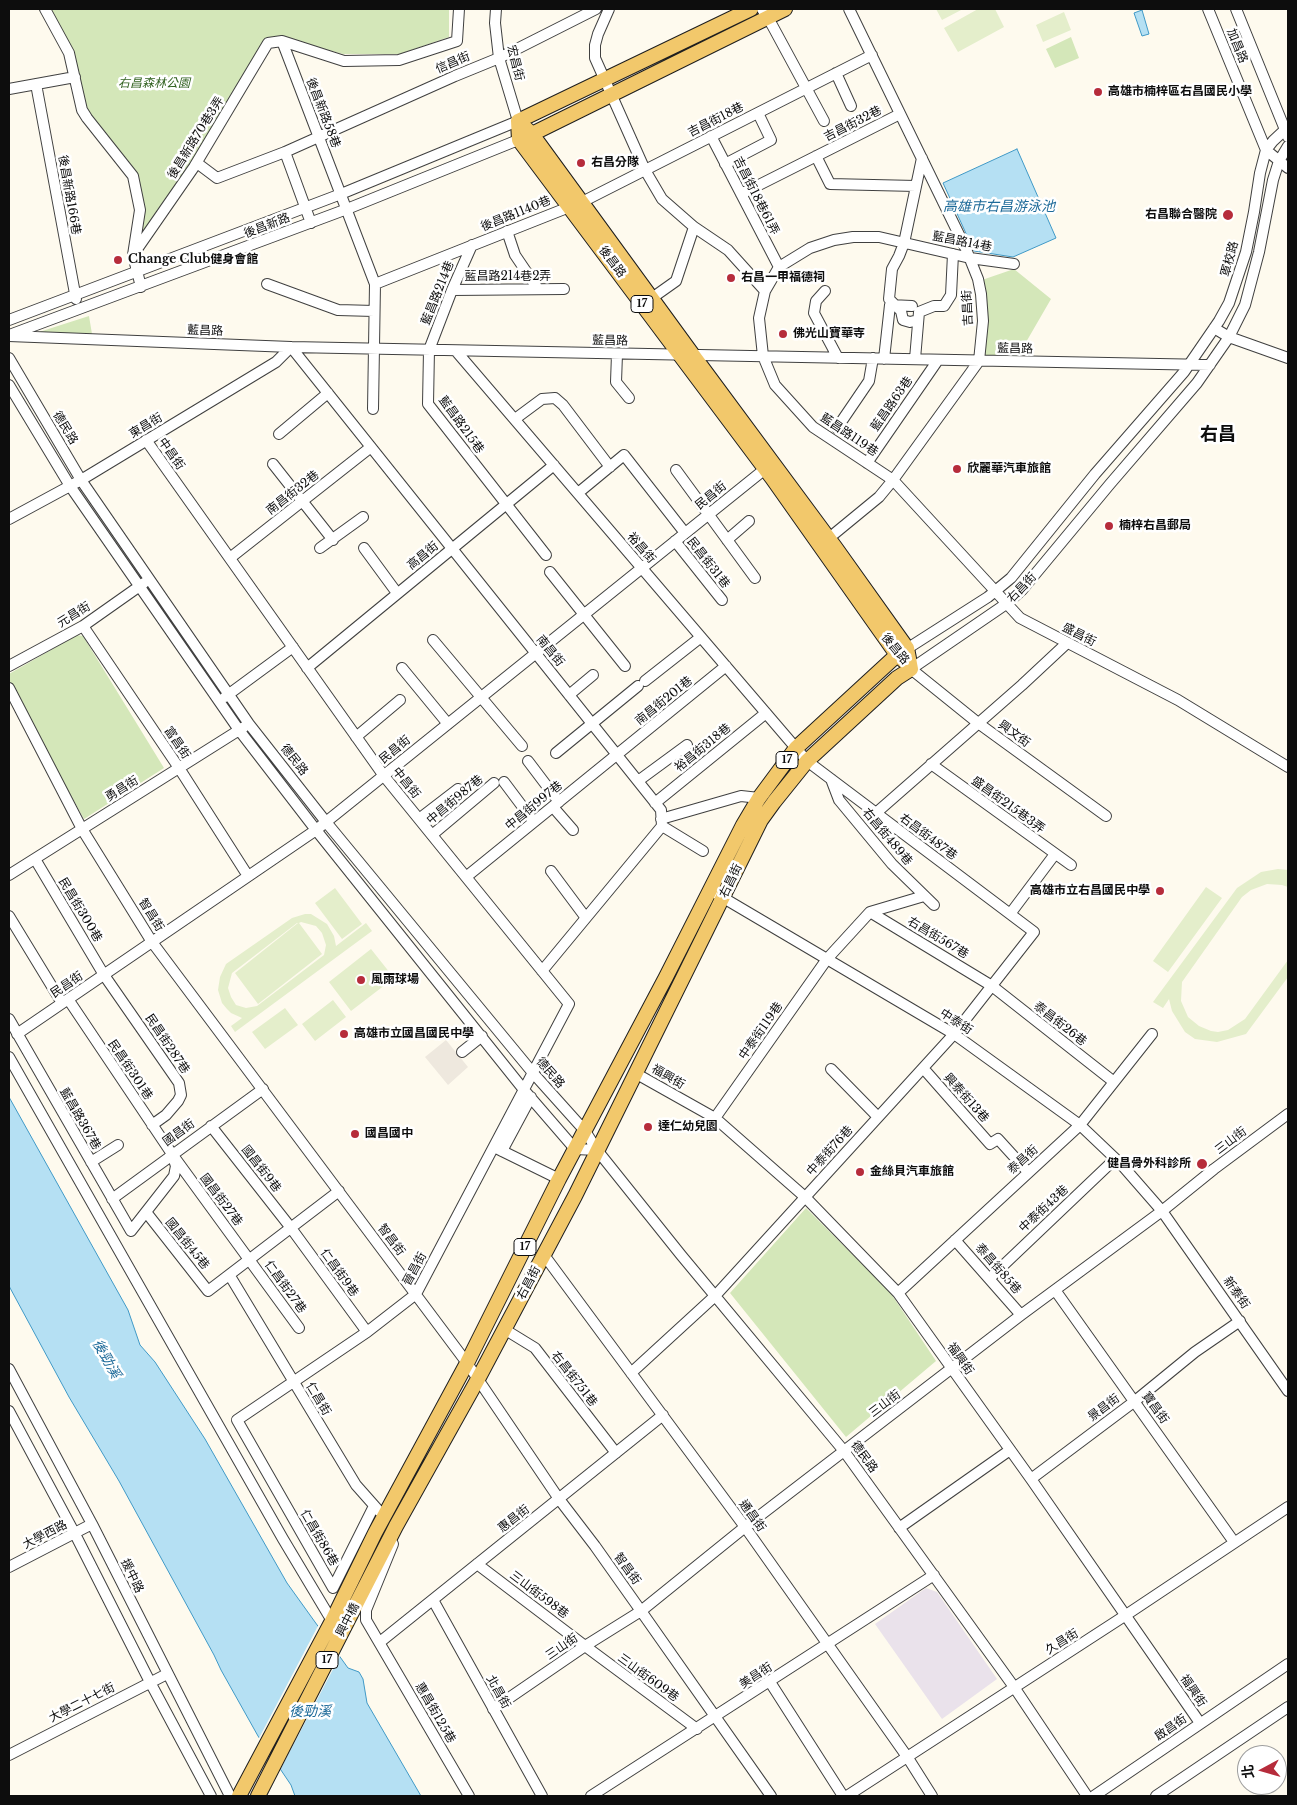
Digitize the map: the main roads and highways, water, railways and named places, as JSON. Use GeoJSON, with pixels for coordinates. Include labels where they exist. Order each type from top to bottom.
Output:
{"type":"FeatureCollection","features":[{"type":"Feature","properties":{"kind":"main road"},"geometry":{"type":"LineString","coordinates":[[518,122],[751,9]]}},
{"type":"Feature","properties":{"kind":"main road"},"geometry":{"type":"LineString","coordinates":[[532,134],[610,96],[765,13],[785,9]]}},
{"type":"Feature","properties":{"kind":"main road","name":"後昌路"},"geometry":{"type":"LineString","coordinates":[[518,122],[532,134],[576,204],[825,542],[902,652],[911,669]]}},
{"type":"Feature","properties":{"kind":"main road","name":"後昌路"},"geometry":{"type":"LineString","coordinates":[[518,122],[519,140],[576,204],[652,298],[686,355]]}},
{"type":"Feature","properties":{"kind":"main road","name":"右昌街"},"geometry":{"type":"LineString","coordinates":[[375,1533],[467,1363],[559,1179],[759,798],[796,748],[902,652]]}},
{"type":"Feature","properties":{"kind":"main road","name":"右昌街"},"geometry":{"type":"LineString","coordinates":[[388,1543],[544,1255],[761,820],[807,761],[897,678],[911,669]]}},
{"type":"Feature","properties":{"kind":"main road","name":"興中橋"},"geometry":{"type":"LineString","coordinates":[[239,1796],[332,1621],[375,1533]]}},
{"type":"Feature","properties":{"kind":"main road","name":"興中橋"},"geometry":{"type":"LineString","coordinates":[[258,1796],[388,1543]]}},
{"type":"Feature","properties":{"kind":"water"},"geometry":{"type":"Polygon","coordinates":[[[1142,10],[1149,34],[1142,36],[1134,13],[1142,10]]]}},
{"type":"Feature","properties":{"kind":"water","name":"高雄市右昌游泳池"},"geometry":{"type":"Polygon","coordinates":[[[1017,149],[1056,238],[1013,257],[974,251],[943,183],[1017,149]]]}},
{"type":"Feature","properties":{"kind":"water","name":"後勁溪"},"geometry":{"type":"Polygon","coordinates":[[[9,1097],[128,1310],[140,1345],[155,1362],[205,1439],[287,1583],[348,1668],[359,1672],[363,1679],[367,1703],[421,1796],[295,1796],[291,1785],[258,1736],[119,1481],[69,1397],[9,1286],[9,1097]]]}},
{"type":"Feature","properties":{"kind":"place","name":"高雄市楠梓區右昌國民小學"},"geometry":{"type":"Point","coordinates":[1098,92]}},
{"type":"Feature","properties":{"kind":"place","name":"右昌分隊"},"geometry":{"type":"Point","coordinates":[581,163]}},
{"type":"Feature","properties":{"kind":"place","name":"右昌聯合醫院"},"geometry":{"type":"Point","coordinates":[1228,215]}},
{"type":"Feature","properties":{"kind":"place","name":"Change Club健身會館"},"geometry":{"type":"Point","coordinates":[118,260]}},
{"type":"Feature","properties":{"kind":"place","name":"右昌一甲福德祠"},"geometry":{"type":"Point","coordinates":[731,278]}},
{"type":"Feature","properties":{"kind":"place","name":"佛光山寶華寺"},"geometry":{"type":"Point","coordinates":[783,334]}},
{"type":"Feature","properties":{"kind":"place","name":"欣麗華汽車旅館"},"geometry":{"type":"Point","coordinates":[957,469]}},
{"type":"Feature","properties":{"kind":"place","name":"楠梓右昌郵局"},"geometry":{"type":"Point","coordinates":[1109,526]}},
{"type":"Feature","properties":{"kind":"place","name":"高雄市立右昌國民中學"},"geometry":{"type":"Point","coordinates":[1160,891]}},
{"type":"Feature","properties":{"kind":"place","name":"風雨球場"},"geometry":{"type":"Point","coordinates":[361,980]}},
{"type":"Feature","properties":{"kind":"place","name":"高雄市立國昌國民中學"},"geometry":{"type":"Point","coordinates":[344,1034]}},
{"type":"Feature","properties":{"kind":"place","name":"達仁幼兒園"},"geometry":{"type":"Point","coordinates":[648,1127]}},
{"type":"Feature","properties":{"kind":"place","name":"國昌國中"},"geometry":{"type":"Point","coordinates":[355,1134]}},
{"type":"Feature","properties":{"kind":"place","name":"健昌骨外科診所"},"geometry":{"type":"Point","coordinates":[1202,1164]}},
{"type":"Feature","properties":{"kind":"place","name":"金絲貝汽車旅館"},"geometry":{"type":"Point","coordinates":[860,1172]}},
{"type":"Feature","properties":{"kind":"district","name":"右昌"},"geometry":{"type":"Point","coordinates":[1218,435]}},
{"type":"Feature","properties":{"kind":"park label","name":"右昌森林公園"},"geometry":{"type":"Point","coordinates":[154,84]}}]}
